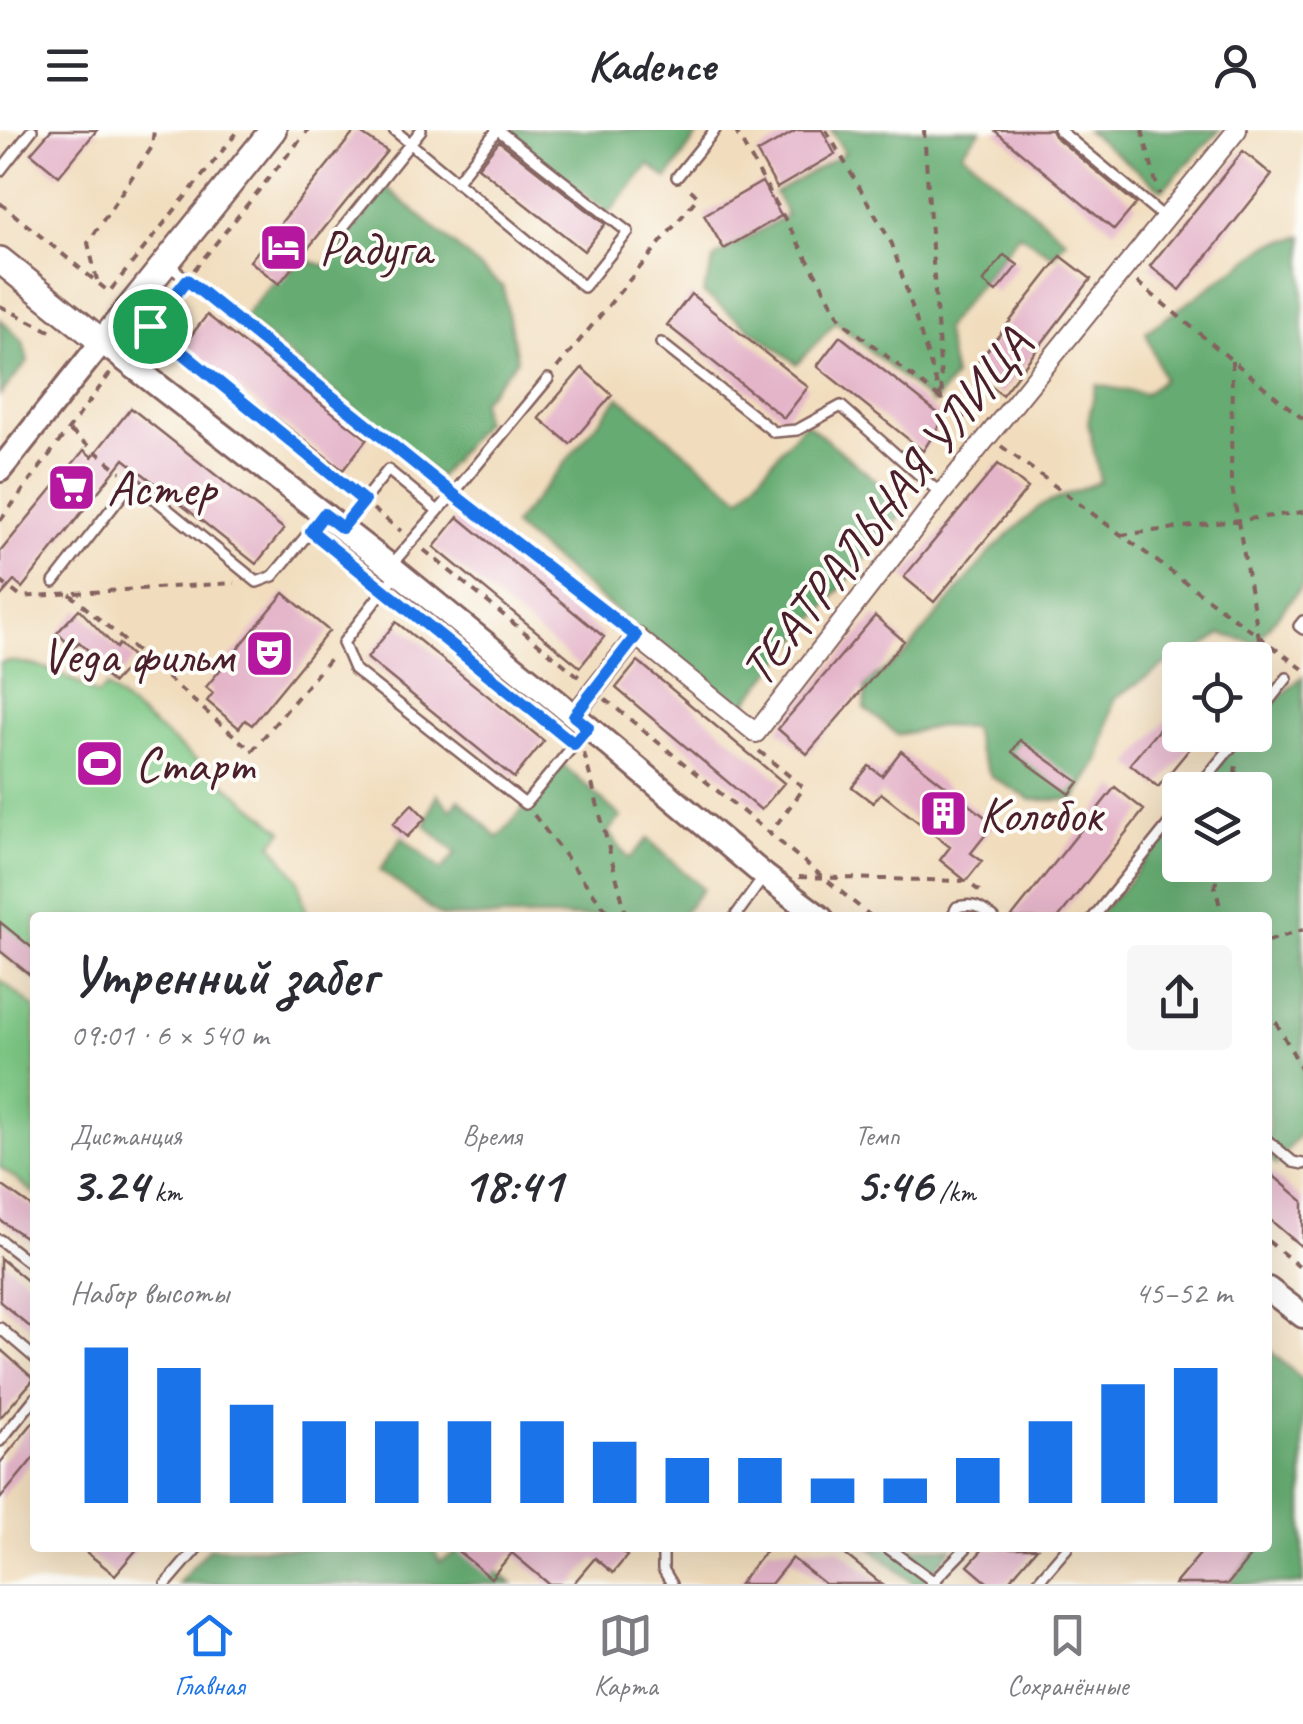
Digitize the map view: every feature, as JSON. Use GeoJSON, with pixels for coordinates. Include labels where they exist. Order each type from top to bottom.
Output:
{"type":"FeatureCollection","features":[{"type":"Feature","properties":{"kind":"main road"},"geometry":{"type":"LineString","coordinates":[[0,260],[102,342],[272,130]]}},
{"type":"Feature","properties":{"kind":"street","name":"ТЕАТРАЛЬНАЯ УЛИЦА"},"geometry":{"type":"LineString","coordinates":[[636,636],[756,733],[942,494],[1237,130]]}},
{"type":"Feature","properties":{"kind":"street"},"geometry":{"type":"LineString","coordinates":[[0,470],[102,342],[325,525],[394,569],[579,729],[813,912]]}},
{"type":"Feature","properties":{"kind":"street"},"geometry":{"type":"LineString","coordinates":[[579,729],[594,689],[636,636]]}},
{"type":"Feature","properties":{"kind":"street"},"geometry":{"type":"LineString","coordinates":[[1272,1292],[1303,1316]]}},
{"type":"Feature","properties":{"kind":"lane"},"geometry":{"type":"LineString","coordinates":[[0,171],[32,130]]}},
{"type":"Feature","properties":{"kind":"lane"},"geometry":{"type":"LineString","coordinates":[[394,130],[410,144],[456,182],[584,287],[628,232],[498,130],[456,182]]}},
{"type":"Feature","properties":{"kind":"lane"},"geometry":{"type":"LineString","coordinates":[[337,235],[421,130]]}},
{"type":"Feature","properties":{"kind":"lane"},"geometry":{"type":"LineString","coordinates":[[677,176],[715,130]]}},
{"type":"Feature","properties":{"kind":"lane"},"geometry":{"type":"LineString","coordinates":[[1059,130],[1165,218]]}},
{"type":"Feature","properties":{"kind":"lane"},"geometry":{"type":"LineString","coordinates":[[166,262],[636,636]]}},
{"type":"Feature","properties":{"kind":"lane"},"geometry":{"type":"LineString","coordinates":[[662,342],[774,432],[797,430],[840,406],[942,494]]}},
{"type":"Feature","properties":{"kind":"lane"},"geometry":{"type":"LineString","coordinates":[[548,379],[413,541],[344,643],[354,669],[525,804],[579,729]]}},
{"type":"Feature","properties":{"kind":"lane"},"geometry":{"type":"LineString","coordinates":[[54,582],[133,481],[256,582],[273,576],[325,525],[364,501],[388,470],[438,510]]}},
{"type":"Feature","properties":{"kind":"lane"},"geometry":{"type":"LineString","coordinates":[[1303,621],[1299,626],[1303,630]]}},
{"type":"Feature","properties":{"kind":"lane"},"geometry":{"type":"LineString","coordinates":[[1272,697],[1287,678]]}},
{"type":"Feature","properties":{"kind":"lane"},"geometry":{"type":"LineString","coordinates":[[1211,772],[1227,752]]}},
{"type":"Feature","properties":{"kind":"lane"},"geometry":{"type":"LineString","coordinates":[[1098,912],[1162,832]]}},
{"type":"Feature","properties":{"kind":"lane"},"geometry":{"type":"LineString","coordinates":[[738,912],[764,876]]}},
{"type":"Feature","properties":{"kind":"lane"},"geometry":{"type":"LineString","coordinates":[[953,912],[956,907],[970,904],[984,912]]}},
{"type":"Feature","properties":{"kind":"lane"},"geometry":{"type":"LineString","coordinates":[[1272,1144],[1294,1162],[1303,1164]]}},
{"type":"Feature","properties":{"kind":"lane"},"geometry":{"type":"LineString","coordinates":[[0,1240],[30,1263]]}},
{"type":"Feature","properties":{"kind":"lane"},"geometry":{"type":"LineString","coordinates":[[0,1328],[30,1354]]}},
{"type":"Feature","properties":{"kind":"lane"},"geometry":{"type":"LineString","coordinates":[[0,1441],[30,1404]]}},
{"type":"Feature","properties":{"kind":"lane"},"geometry":{"type":"LineString","coordinates":[[0,1420],[10,1428]]}},
{"type":"Feature","properties":{"kind":"lane"},"geometry":{"type":"LineString","coordinates":[[166,1584],[194,1552]]}},
{"type":"Feature","properties":{"kind":"lane"},"geometry":{"type":"LineString","coordinates":[[663,1552],[663,1569],[672,1584]]}},
{"type":"Feature","properties":{"kind":"lane"},"geometry":{"type":"LineString","coordinates":[[893,1552],[934,1583],[962,1552]]}},
{"type":"Feature","properties":{"kind":"lane"},"geometry":{"type":"LineString","coordinates":[[1036,1584],[1064,1552]]}},
{"type":"Feature","properties":{"kind":"path"},"geometry":{"type":"LineString","coordinates":[[98,283],[88,243],[152,147],[154,130]]}},
{"type":"Feature","properties":{"kind":"path"},"geometry":{"type":"LineString","coordinates":[[0,203],[109,292],[240,130]]}},
{"type":"Feature","properties":{"kind":"path"},"geometry":{"type":"LineString","coordinates":[[308,130],[150,326],[865,912]]}},
{"type":"Feature","properties":{"kind":"path"},"geometry":{"type":"LineString","coordinates":[[826,130],[892,244],[942,401],[924,130]]}},
{"type":"Feature","properties":{"kind":"path"},"geometry":{"type":"LineString","coordinates":[[1142,130],[1165,218]]}},
{"type":"Feature","properties":{"kind":"path"},"geometry":{"type":"LineString","coordinates":[[548,379],[698,197],[677,176]]}},
{"type":"Feature","properties":{"kind":"path"},"geometry":{"type":"LineString","coordinates":[[1123,271],[1303,419]]}},
{"type":"Feature","properties":{"kind":"path"},"geometry":{"type":"LineString","coordinates":[[0,306],[58,336]]}},
{"type":"Feature","properties":{"kind":"path"},"geometry":{"type":"LineString","coordinates":[[1232,361],[1231,482],[1260,642]]}},
{"type":"Feature","properties":{"kind":"path"},"geometry":{"type":"LineString","coordinates":[[0,521],[109,375],[126,385]]}},
{"type":"Feature","properties":{"kind":"path"},"geometry":{"type":"LineString","coordinates":[[68,430],[133,481]]}},
{"type":"Feature","properties":{"kind":"path"},"geometry":{"type":"LineString","coordinates":[[1121,535],[1303,512]]}},
{"type":"Feature","properties":{"kind":"path"},"geometry":{"type":"LineString","coordinates":[[325,525],[382,590],[530,708]]}},
{"type":"Feature","properties":{"kind":"path"},"geometry":{"type":"LineString","coordinates":[[0,581],[21,597],[256,582]]}},
{"type":"Feature","properties":{"kind":"path"},"geometry":{"type":"LineString","coordinates":[[70,594],[252,751],[344,643]]}},
{"type":"Feature","properties":{"kind":"path"},"geometry":{"type":"LineString","coordinates":[[579,729],[625,912]]}},
{"type":"Feature","properties":{"kind":"path"},"geometry":{"type":"LineString","coordinates":[[584,751],[598,763]]}},
{"type":"Feature","properties":{"kind":"path"},"geometry":{"type":"LineString","coordinates":[[525,804],[607,912]]}},
{"type":"Feature","properties":{"kind":"path"},"geometry":{"type":"LineString","coordinates":[[764,876],[966,881],[998,905]]}},
{"type":"Feature","properties":{"kind":"path"},"geometry":{"type":"LineString","coordinates":[[1216,882],[1222,912]]}},
{"type":"Feature","properties":{"kind":"path"},"geometry":{"type":"LineString","coordinates":[[1272,940],[1303,930]]}},
{"type":"Feature","properties":{"kind":"path"},"geometry":{"type":"LineString","coordinates":[[1272,1015],[1303,1071]]}},
{"type":"Feature","properties":{"kind":"path"},"geometry":{"type":"LineString","coordinates":[[1272,1244],[1303,1270]]}},
{"type":"Feature","properties":{"kind":"green space"},"geometry":{"type":"Polygon","coordinates":[[[500,130],[701,130],[667,179],[649,165],[609,213],[500,130]]]}},
{"type":"Feature","properties":{"kind":"green space"},"geometry":{"type":"Polygon","coordinates":[[[831,130],[981,130],[962,152],[1066,240],[1053,256],[1019,234],[944,329],[954,377],[933,404],[836,322],[797,364],[703,293],[715,257],[787,215],[775,193],[845,153],[831,130]]]}},
{"type":"Feature","properties":{"kind":"green space"},"geometry":{"type":"Polygon","coordinates":[[[1086,130],[1220,130],[1162,190],[1086,130]]]}},
{"type":"Feature","properties":{"kind":"green space"},"geometry":{"type":"Polygon","coordinates":[[[385,186],[503,287],[517,360],[481,401],[483,422],[439,477],[243,318],[269,287],[305,260],[327,266],[385,186]]]}},
{"type":"Feature","properties":{"kind":"green space"},"geometry":{"type":"Polygon","coordinates":[[[1303,236],[1303,585],[1256,642],[1221,634],[1210,642],[1162,642],[1162,667],[1114,699],[1100,759],[1074,800],[1031,800],[992,777],[978,751],[973,728],[940,726],[898,735],[864,708],[866,684],[904,655],[992,550],[1040,506],[1100,481],[1088,422],[1096,385],[1145,394],[1163,379],[1146,332],[1271,244],[1303,236]]]}},
{"type":"Feature","properties":{"kind":"green space"},"geometry":{"type":"Polygon","coordinates":[[[0,319],[23,342],[28,361],[0,395],[0,319]]]}},
{"type":"Feature","properties":{"kind":"green space"},"geometry":{"type":"Polygon","coordinates":[[[619,397],[741,498],[805,422],[908,507],[738,712],[513,526],[619,397]]]}},
{"type":"Feature","properties":{"kind":"green space","name":"Старт"},"geometry":{"type":"Polygon","coordinates":[[[0,663],[32,665],[55,672],[97,695],[106,687],[283,831],[272,844],[298,879],[306,912],[30,912],[30,975],[0,951],[0,663]]]}},
{"type":"Feature","properties":{"kind":"green space"},"geometry":{"type":"Polygon","coordinates":[[[1303,676],[1303,1130],[1276,1165],[1272,1162],[1272,912],[1100,912],[1162,838],[1162,882],[1272,882],[1272,772],[1213,772],[1228,752],[1272,752],[1272,704],[1303,676]]]}},
{"type":"Feature","properties":{"kind":"green space"},"geometry":{"type":"Polygon","coordinates":[[[562,764],[621,817],[608,832],[629,859],[648,839],[703,889],[683,912],[435,912],[380,870],[402,837],[441,870],[456,853],[425,825],[437,794],[451,810],[459,799],[498,838],[562,764]]]}},
{"type":"Feature","properties":{"kind":"green space"},"geometry":{"type":"Polygon","coordinates":[[[0,980],[30,1004],[30,1190],[0,1167],[0,980]]]}},
{"type":"Feature","properties":{"kind":"green space"},"geometry":{"type":"Polygon","coordinates":[[[1272,1353],[1303,1380],[1303,1584],[1228,1584],[1256,1552],[1272,1552],[1272,1353]]]}},
{"type":"Feature","properties":{"kind":"green space"},"geometry":{"type":"Polygon","coordinates":[[[206,1552],[435,1552],[440,1562],[456,1552],[469,1552],[513,1584],[178,1584],[206,1552]]]}},
{"type":"Feature","properties":{"kind":"green space"},"geometry":{"type":"Polygon","coordinates":[[[876,1552],[949,1552],[921,1584],[914,1584],[876,1552]]]}},
{"type":"Feature","properties":{"kind":"building"},"geometry":{"type":"Polygon","coordinates":[[[51,130],[97,130],[59,176],[31,153],[51,130]]]}},
{"type":"Feature","properties":{"kind":"building"},"geometry":{"type":"Polygon","coordinates":[[[356,130],[387,151],[279,284],[250,261],[356,130]]]}},
{"type":"Feature","properties":{"kind":"building"},"geometry":{"type":"Polygon","coordinates":[[[797,130],[822,130],[835,154],[777,188],[757,153],[797,130]]]}},
{"type":"Feature","properties":{"kind":"building"},"geometry":{"type":"Polygon","coordinates":[[[994,130],[1051,130],[1136,204],[1114,230],[994,130]]]}},
{"type":"Feature","properties":{"kind":"building"},"geometry":{"type":"Polygon","coordinates":[[[499,141],[605,224],[584,251],[478,167],[499,141]]]}},
{"type":"Feature","properties":{"kind":"building"},"geometry":{"type":"Polygon","coordinates":[[[1243,151],[1272,175],[1180,290],[1150,266],[1243,151]]]}},
{"type":"Feature","properties":{"kind":"building"},"geometry":{"type":"Polygon","coordinates":[[[762,182],[781,216],[724,249],[704,215],[762,182]]]}},
{"type":"Feature","properties":{"kind":"building"},"geometry":{"type":"Polygon","coordinates":[[[1004,255],[1018,265],[996,292],[983,282],[1004,255]]]}},
{"type":"Feature","properties":{"kind":"building"},"geometry":{"type":"Polygon","coordinates":[[[1061,256],[1091,279],[1002,395],[971,371],[1061,256]]]}},
{"type":"Feature","properties":{"kind":"building"},"geometry":{"type":"Polygon","coordinates":[[[691,294],[808,387],[784,418],[667,325],[691,294]]]}},
{"type":"Feature","properties":{"kind":"building"},"geometry":{"type":"Polygon","coordinates":[[[207,315],[367,439],[343,470],[183,346],[207,315]]]}},
{"type":"Feature","properties":{"kind":"building"},"geometry":{"type":"Polygon","coordinates":[[[840,336],[944,418],[923,451],[817,366],[840,336]]]}},
{"type":"Feature","properties":{"kind":"building"},"geometry":{"type":"Polygon","coordinates":[[[582,368],[612,395],[570,444],[539,418],[582,368]]]}},
{"type":"Feature","properties":{"kind":"building"},"geometry":{"type":"Polygon","coordinates":[[[131,408],[284,529],[256,564],[124,459],[22,588],[14,581],[0,597],[0,552],[84,450],[92,457],[131,408]]]}},
{"type":"Feature","properties":{"kind":"building"},"geometry":{"type":"Polygon","coordinates":[[[998,464],[1028,488],[934,602],[904,577],[998,464]]]}},
{"type":"Feature","properties":{"kind":"building"},"geometry":{"type":"Polygon","coordinates":[[[458,517],[604,637],[580,667],[434,547],[458,517]]]}},
{"type":"Feature","properties":{"kind":"building"},"geometry":{"type":"Polygon","coordinates":[[[284,593],[329,631],[252,725],[245,720],[239,728],[207,701],[213,693],[206,687],[284,593]]]}},
{"type":"Feature","properties":{"kind":"building"},"geometry":{"type":"Polygon","coordinates":[[[79,609],[116,648],[119,644],[135,659],[113,683],[99,671],[104,665],[79,642],[73,648],[57,633],[79,609]]]}},
{"type":"Feature","properties":{"kind":"building"},"geometry":{"type":"Polygon","coordinates":[[[875,616],[904,641],[807,754],[778,729],[875,616]]]}},
{"type":"Feature","properties":{"kind":"building"},"geometry":{"type":"Polygon","coordinates":[[[396,622],[544,741],[514,778],[367,658],[396,622]]]}},
{"type":"Feature","properties":{"kind":"building"},"geometry":{"type":"Polygon","coordinates":[[[638,661],[784,783],[761,810],[616,688],[638,661]]]}},
{"type":"Feature","properties":{"kind":"building"},"geometry":{"type":"Polygon","coordinates":[[[1162,726],[1162,752],[1187,752],[1170,772],[1162,772],[1158,787],[1130,764],[1162,726]]]}},
{"type":"Feature","properties":{"kind":"building"},"geometry":{"type":"Polygon","coordinates":[[[1020,740],[1079,782],[1070,794],[1012,752],[1020,740]]]}},
{"type":"Feature","properties":{"kind":"building","name":"Колобок"},"geometry":{"type":"Polygon","coordinates":[[[901,751],[994,824],[971,853],[982,861],[966,881],[940,860],[950,847],[881,793],[873,803],[852,787],[869,766],[882,776],[901,751]]]}},
{"type":"Feature","properties":{"kind":"building"},"geometry":{"type":"Polygon","coordinates":[[[1115,787],[1144,810],[1063,912],[1016,912],[1115,787]]]}},
{"type":"Feature","properties":{"kind":"building"},"geometry":{"type":"Polygon","coordinates":[[[412,804],[426,818],[407,837],[393,824],[412,804]]]}},
{"type":"Feature","properties":{"kind":"building"},"geometry":{"type":"Polygon","coordinates":[[[0,922],[30,946],[30,975],[0,951],[0,922]]]}},
{"type":"Feature","properties":{"kind":"building"},"geometry":{"type":"Polygon","coordinates":[[[1272,1174],[1303,1201],[1303,1248],[1272,1221],[1272,1174]]]}},
{"type":"Feature","properties":{"kind":"building"},"geometry":{"type":"Polygon","coordinates":[[[0,1184],[30,1205],[30,1241],[0,1220],[0,1184]]]}},
{"type":"Feature","properties":{"kind":"building"},"geometry":{"type":"Polygon","coordinates":[[[0,1258],[30,1283],[30,1327],[0,1302],[0,1258]]]}},
{"type":"Feature","properties":{"kind":"building"},"geometry":{"type":"Polygon","coordinates":[[[0,1349],[30,1375],[30,1384],[0,1418],[0,1349]]]}},
{"type":"Feature","properties":{"kind":"building"},"geometry":{"type":"Polygon","coordinates":[[[30,1426],[30,1462],[0,1499],[0,1463],[30,1426]]]}},
{"type":"Feature","properties":{"kind":"building"},"geometry":{"type":"Polygon","coordinates":[[[86,1552],[135,1552],[115,1575],[86,1552]]]}},
{"type":"Feature","properties":{"kind":"building"},"geometry":{"type":"Polygon","coordinates":[[[459,1552],[622,1552],[627,1556],[613,1573],[595,1558],[573,1584],[549,1584],[512,1553],[491,1578],[459,1552]]]}},
{"type":"Feature","properties":{"kind":"building"},"geometry":{"type":"Polygon","coordinates":[[[765,1552],[842,1552],[882,1584],[825,1584],[792,1558],[771,1584],[739,1584],[765,1552]]]}},
{"type":"Feature","properties":{"kind":"building"},"geometry":{"type":"Polygon","coordinates":[[[980,1552],[1034,1552],[1006,1584],[989,1584],[968,1566],[980,1552]]]}},
{"type":"Feature","properties":{"kind":"building"},"geometry":{"type":"Polygon","coordinates":[[[1202,1552],[1254,1552],[1228,1584],[1175,1584],[1202,1552]]]}},
{"type":"Feature","properties":{"kind":"place","name":"Радуга"},"geometry":{"type":"Point","coordinates":[284,247]}},
{"type":"Feature","properties":{"kind":"place","name":"Астер"},"geometry":{"type":"Point","coordinates":[72,487]}},
{"type":"Feature","properties":{"kind":"place","name":"Vega фильм"},"geometry":{"type":"Point","coordinates":[269,654]}},
{"type":"Feature","properties":{"kind":"place","name":"Старт"},"geometry":{"type":"Point","coordinates":[100,763]}},
{"type":"Feature","properties":{"kind":"place","name":"Колобок"},"geometry":{"type":"Point","coordinates":[944,813]}},
{"type":"Feature","properties":{"kind":"route"},"geometry":{"type":"LineString","coordinates":[[187,280],[636,636],[574,716],[588,727],[574,744],[311,531],[324,514],[342,528],[364,501],[150,326],[187,280]]}}]}
